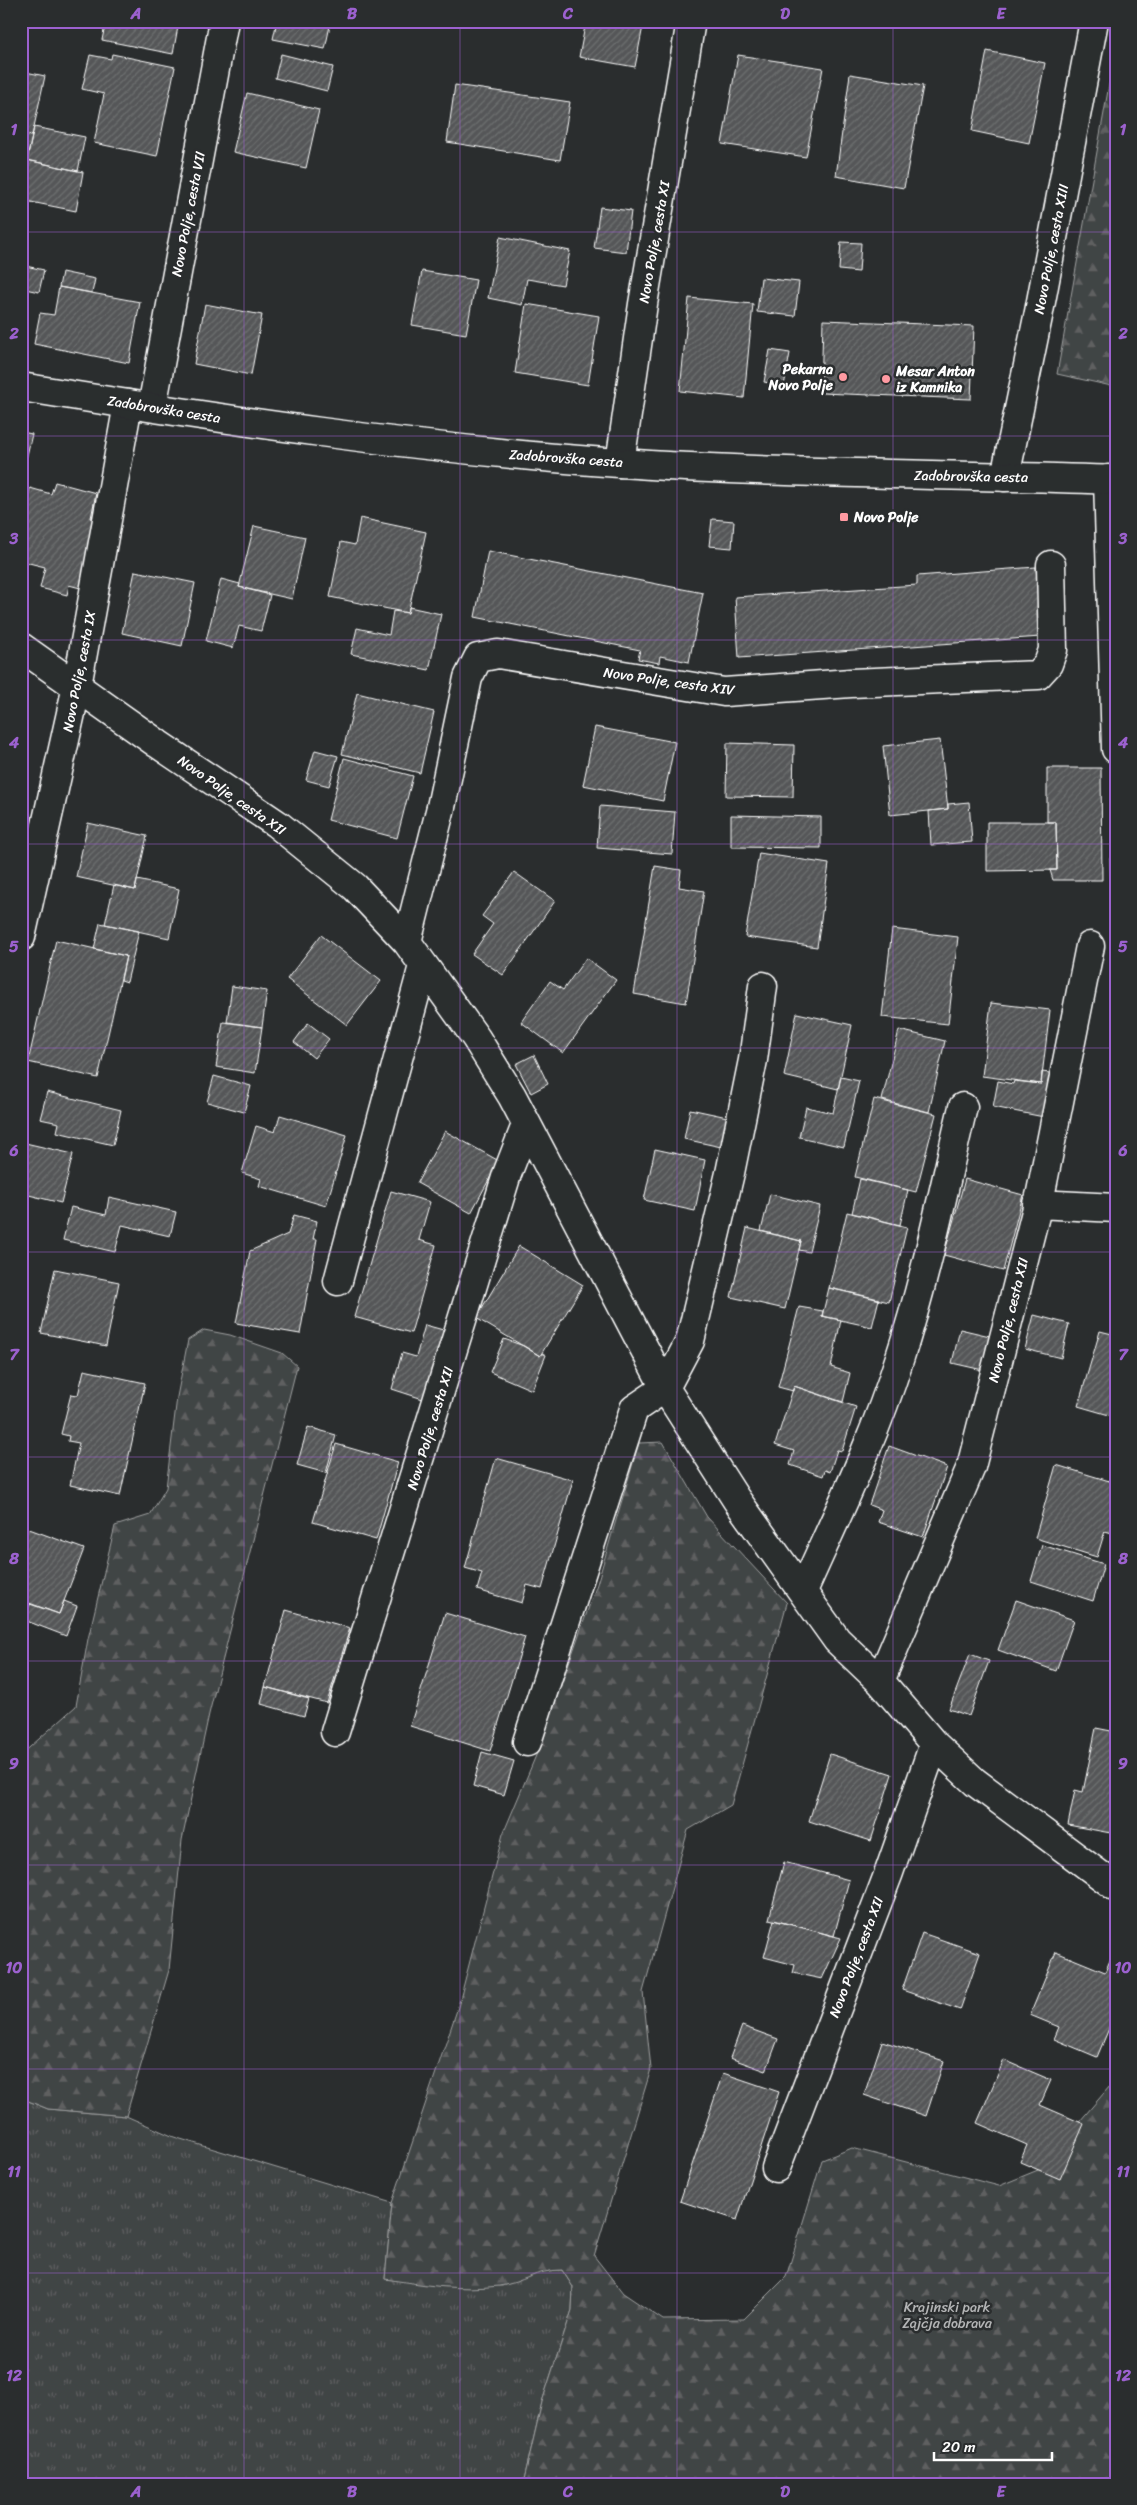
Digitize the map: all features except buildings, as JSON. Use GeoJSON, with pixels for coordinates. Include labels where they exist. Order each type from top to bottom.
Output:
{"type":"FeatureCollection","features":[{"type":"Feature","properties":{"kind":"street","name":"Novo Polje, cesta VII"},"geometry":{"type":"LineString","coordinates":[[140,405],[224,21]]}},
{"type":"Feature","properties":{"kind":"street","name":"Novo Polje, cesta XI"},"geometry":{"type":"LineString","coordinates":[[620,463],[643,304],[691,21]]}},
{"type":"Feature","properties":{"kind":"street","name":"Novo Polje, cesta XIII"},"geometry":{"type":"LineString","coordinates":[[1005,477],[1039,312],[1094,21]]}},
{"type":"Feature","properties":{"kind":"street","name":"Zadobrovška cesta"},"geometry":{"type":"LineString","coordinates":[[21,386],[374,438],[505,454],[620,463],[804,471],[1112,480]]}},
{"type":"Feature","properties":{"kind":"street","name":"Novo Polje, cesta IX"},"geometry":{"type":"LineString","coordinates":[[21,937],[140,405]]}},
{"type":"Feature","properties":{"kind":"street"},"geometry":{"type":"LineString","coordinates":[[1112,480],[1116,749]]}},
{"type":"Feature","properties":{"kind":"street","name":"Novo Polje, cesta XIV"},"geometry":{"type":"LineString","coordinates":[[407,942],[441,807],[468,678],[478,658],[498,654],[724,692],[851,683],[1038,675],[1048,664],[1053,650],[1051,565]]}},
{"type":"Feature","properties":{"kind":"street","name":"Novo Polje, cesta XII"},"geometry":{"type":"LineString","coordinates":[[21,647],[158,744],[277,824],[355,887],[407,942],[476,1038],[512,1096],[666,1388],[736,1500],[837,1640],[880,1681],[934,1744],[1006,1808],[1116,1887]]}},
{"type":"Feature","properties":{"kind":"street","name":"Novo Polje, cesta XII"},"geometry":{"type":"LineString","coordinates":[[880,1681],[971,1467],[1037,1204],[1090,946]]}},
{"type":"Feature","properties":{"kind":"street"},"geometry":{"type":"LineString","coordinates":[[338,1281],[423,966]]}},
{"type":"Feature","properties":{"kind":"street"},"geometry":{"type":"LineString","coordinates":[[527,1742],[634,1409],[666,1388],[690,1340],[702,1295],[751,1070],[764,986]]}},
{"type":"Feature","properties":{"kind":"street"},"geometry":{"type":"LineString","coordinates":[[803,1592],[871,1439],[900,1360],[925,1266],[963,1106]]}},
{"type":"Feature","properties":{"kind":"street","name":"Novo Polje, cesta XII"},"geometry":{"type":"LineString","coordinates":[[335,1732],[507,1174],[526,1125]]}},
{"type":"Feature","properties":{"kind":"street"},"geometry":{"type":"LineString","coordinates":[[1037,1204],[1116,1208]]}},
{"type":"Feature","properties":{"kind":"street","name":"Novo Polje, cesta XII"},"geometry":{"type":"LineString","coordinates":[[776,2168],[888,1875],[934,1744]]}},
{"type":"Feature","properties":{"kind":"green space"},"geometry":{"type":"Polygon","coordinates":[[[1116,46],[1116,387],[1057,374],[1116,46]]]}},
{"type":"Feature","properties":{"kind":"green space"},"geometry":{"type":"Polygon","coordinates":[[[204,1330],[230,1335],[282,1353],[297,1366],[209,1714],[182,1840],[169,1970],[126,2116],[48,2109],[21,2098],[21,1755],[76,1706],[88,1639],[115,1526],[150,1515],[166,1488],[177,1397],[188,1340],[204,1330]]]}},
{"type":"Feature","properties":{"kind":"green space","name":"Krajinski park Zajčja dobrava"},"geometry":{"type":"Polygon","coordinates":[[[663,1442],[707,1517],[787,1603],[731,1805],[688,1830],[643,1992],[651,2069],[594,2256],[623,2293],[663,2320],[744,2319],[786,2277],[822,2160],[852,2148],[999,2186],[1038,2170],[1116,2079],[1116,2484],[523,2484],[542,2402],[572,2310],[573,2287],[562,2270],[544,2272],[499,2286],[470,2288],[442,2287],[385,2279],[392,2203],[458,2007],[503,1834],[537,1753],[597,1584],[639,1443],[663,1442]]]}},
{"type":"Feature","properties":{"kind":"green space"},"geometry":{"type":"Polygon","coordinates":[[[21,2098],[48,2109],[126,2116],[174,2137],[392,2203],[385,2279],[502,2286],[545,2270],[562,2270],[573,2287],[572,2310],[542,2402],[523,2484],[21,2484],[21,2098]]]}},
{"type":"Feature","properties":{"kind":"place","name":"Pekarna Novo Polje"},"geometry":{"type":"Point","coordinates":[843,377]}},
{"type":"Feature","properties":{"kind":"place","name":"Mesar Anton iz Kamnika"},"geometry":{"type":"Point","coordinates":[886,379]}},
{"type":"Feature","properties":{"kind":"place","name":"Novo Polje"},"geometry":{"type":"Point","coordinates":[844,517]}}]}
